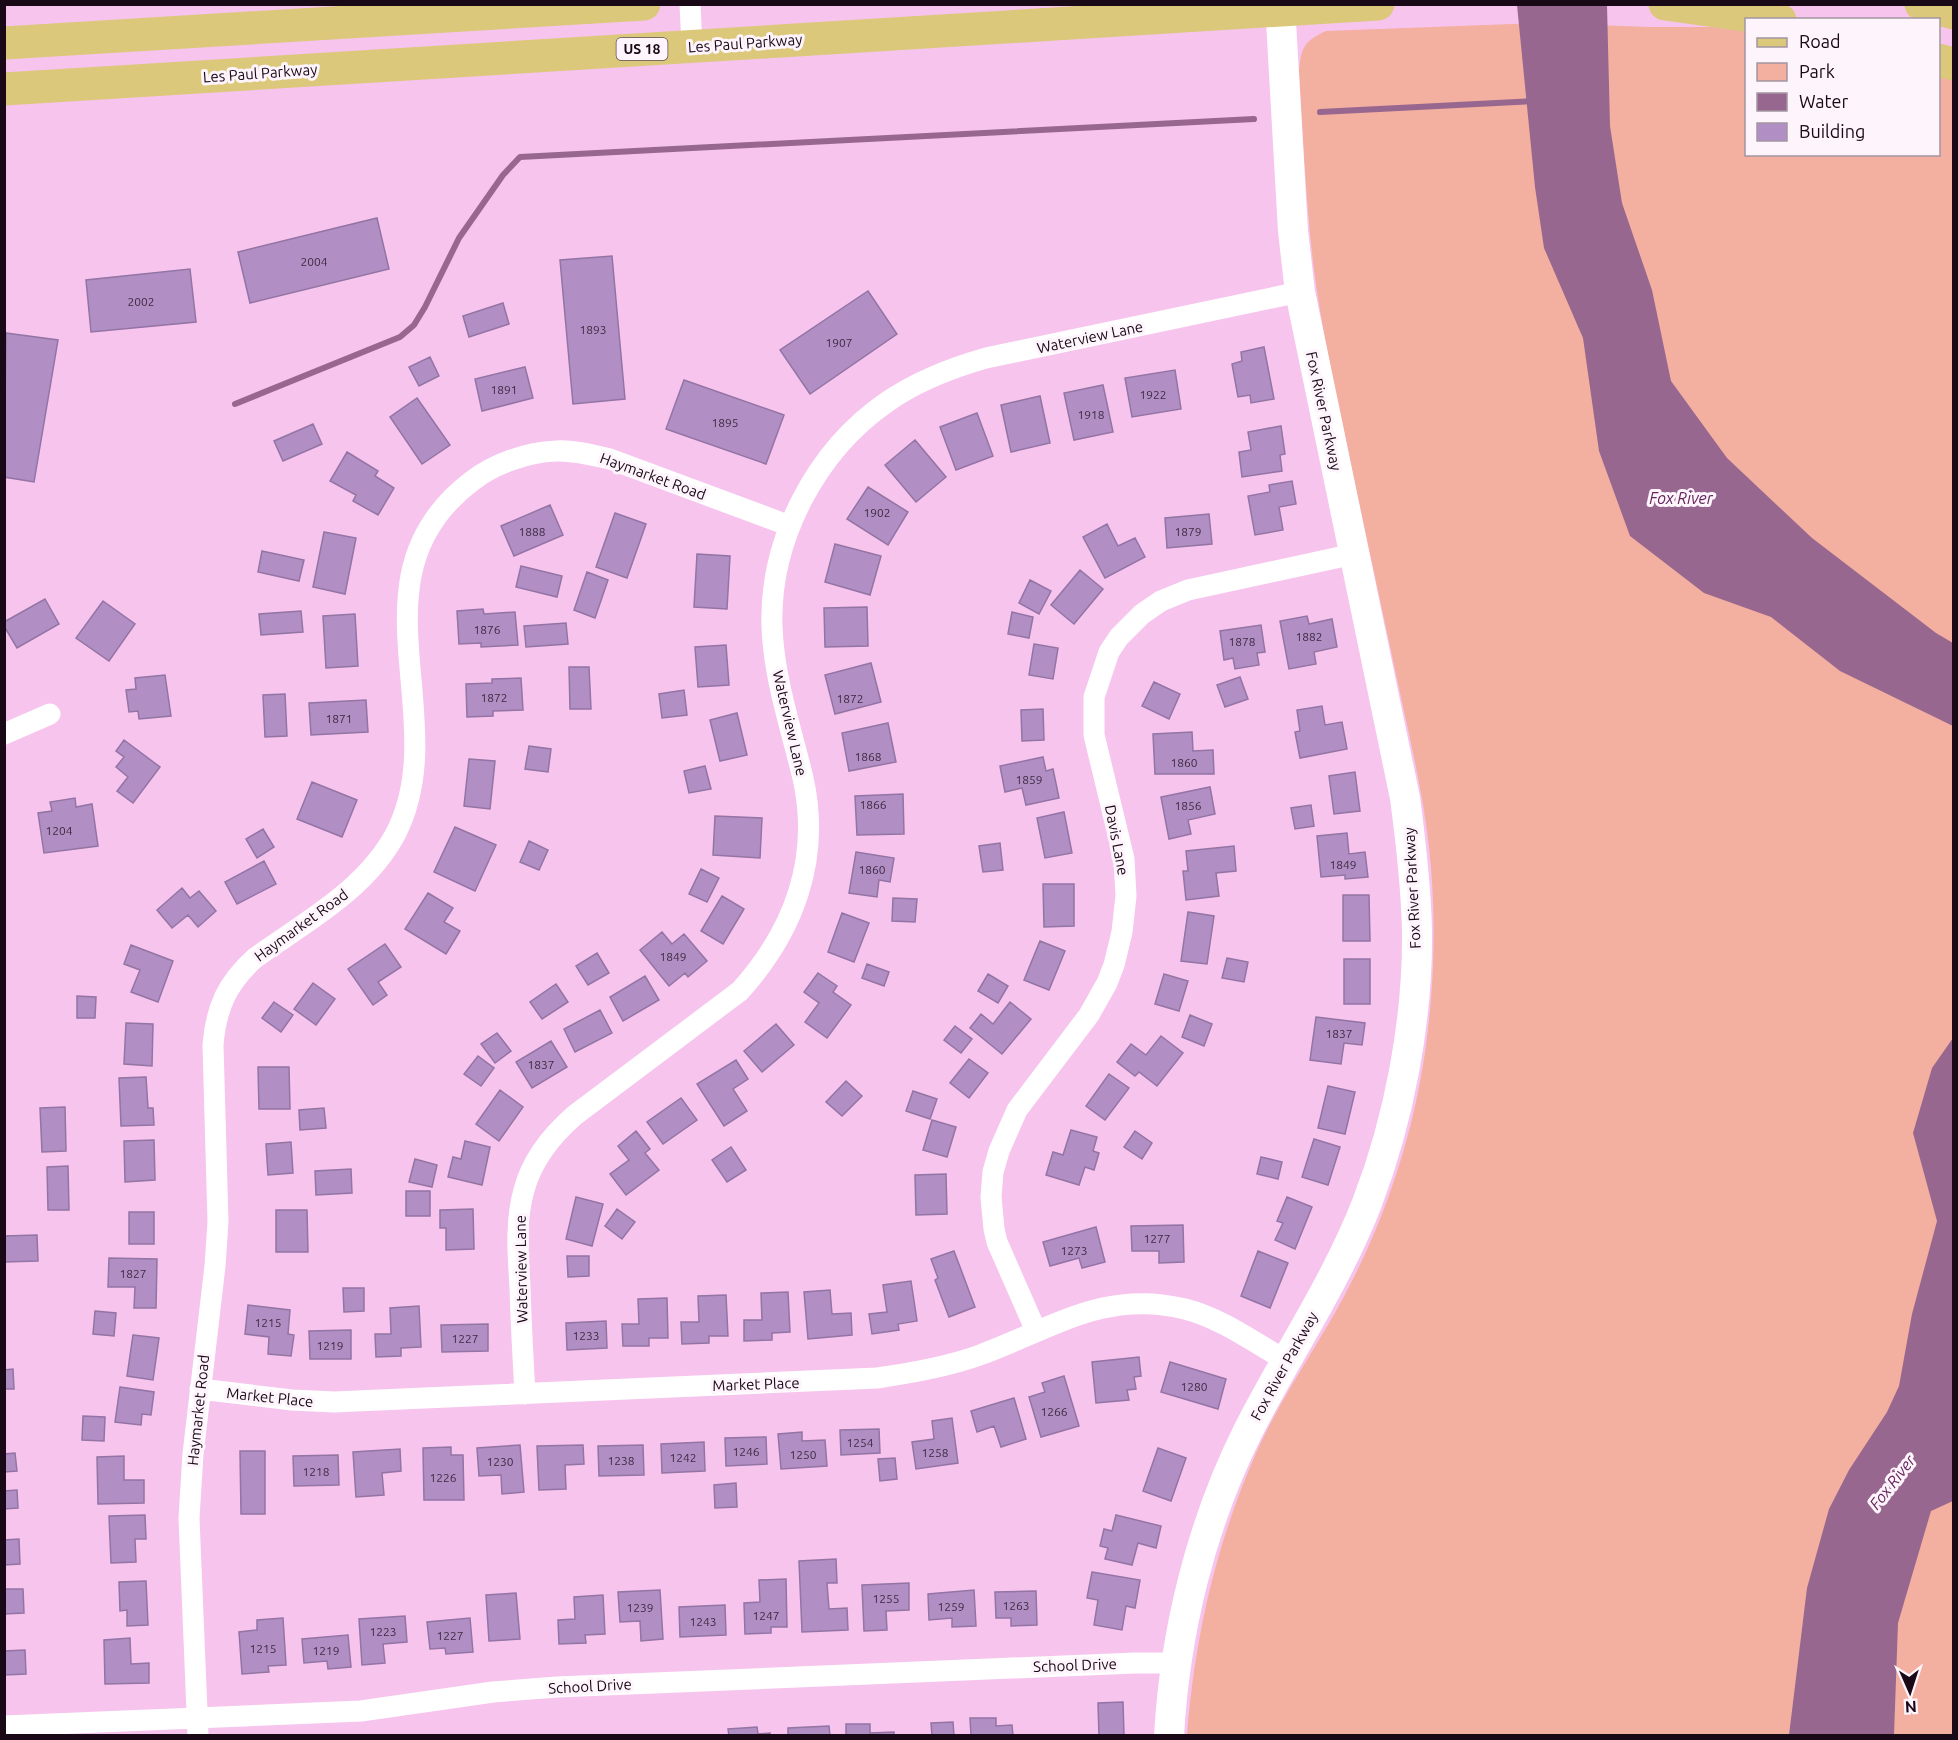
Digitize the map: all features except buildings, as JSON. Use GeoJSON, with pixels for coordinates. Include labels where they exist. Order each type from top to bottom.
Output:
{"type":"FeatureCollection","features":[{"type":"Feature","properties":{"kind":"main road"},"geometry":{"type":"LineString","coordinates":[[4,43],[644,4]]}},
{"type":"Feature","properties":{"kind":"main road","name":"Les Paul Parkway"},"geometry":{"type":"LineString","coordinates":[[4,89],[1280,7],[1378,4]]}},
{"type":"Feature","properties":{"kind":"main road"},"geometry":{"type":"LineString","coordinates":[[1665,4],[1766,18]]}},
{"type":"Feature","properties":{"kind":"main road"},"geometry":{"type":"LineString","coordinates":[[1920,4],[1953,13]]}},
{"type":"Feature","properties":{"kind":"main road"},"geometry":{"type":"LineString","coordinates":[[4,66],[49,64],[170,33]]}},
{"type":"Feature","properties":{"kind":"street"},"geometry":{"type":"LineString","coordinates":[[690,4],[692,46]]}},
{"type":"Feature","properties":{"kind":"street","name":"Fox River Parkway"},"geometry":{"type":"LineString","coordinates":[[1169,1736],[1177,1663],[1194,1576],[1212,1517],[1249,1430],[1346,1254],[1368,1202],[1387,1143],[1403,1074],[1414,997],[1417,933],[1414,875],[1405,798],[1300,292],[1293,231],[1280,7]]}},
{"type":"Feature","properties":{"kind":"street","name":"Waterview Lane"},"geometry":{"type":"LineString","coordinates":[[525,1394],[518,1244],[519,1214],[524,1189],[543,1150],[560,1128],[575,1115],[740,991],[760,968],[780,939],[801,886],[807,853],[808,822],[803,781],[776,667],[772,628],[773,600],[782,549],[806,491],[842,442],[887,402],[951,368],[986,358],[1300,292]]}},
{"type":"Feature","properties":{"kind":"street","name":"Haymarket Road"},"geometry":{"type":"LineString","coordinates":[[198,1727],[189,1518],[193,1454],[218,1222],[213,1045],[215,1020],[227,993],[242,969],[356,884],[380,858],[396,832],[411,790],[414,759],[406,601],[410,574],[418,547],[442,508],[461,489],[480,475],[506,462],[531,454],[556,451],[583,453],[609,459],[790,526]]}},
{"type":"Feature","properties":{"kind":"street","name":"Davis Lane"},"geometry":{"type":"LineString","coordinates":[[1036,1331],[995,1236],[991,1197],[993,1172],[999,1151],[1017,1110],[1089,1015],[1107,984],[1122,932],[1126,896],[1124,859],[1094,735],[1094,697],[1109,652],[1119,637],[1142,614],[1161,601],[1188,590],[1354,554]]}},
{"type":"Feature","properties":{"kind":"street"},"geometry":{"type":"LineString","coordinates":[[4,734],[50,714]]}},
{"type":"Feature","properties":{"kind":"street","name":"Market Place"},"geometry":{"type":"LineString","coordinates":[[200,1389],[292,1400],[334,1402],[877,1378],[937,1368],[979,1355],[1094,1309],[1135,1303],[1186,1310],[1217,1322],[1287,1360]]}},
{"type":"Feature","properties":{"kind":"street","name":"School Drive"},"geometry":{"type":"LineString","coordinates":[[4,1726],[198,1727],[361,1711],[493,1692],[557,1687],[1177,1663]]}},
{"type":"Feature","properties":{"kind":"green space"},"geometry":{"type":"Polygon","coordinates":[[[1540,23],[1712,27],[1745,31],[1745,156],[1940,156],[1940,71],[1953,74],[1953,1735],[1187,1736],[1202,1626],[1219,1555],[1230,1521],[1257,1451],[1292,1385],[1343,1299],[1380,1220],[1401,1160],[1417,1099],[1423,1069],[1432,990],[1433,895],[1426,824],[1328,355],[1314,270],[1299,71],[1305,46],[1313,38],[1326,31],[1540,23]]]}},
{"type":"Feature","properties":{"kind":"water","name":"Fox River"},"geometry":{"type":"Polygon","coordinates":[[[1517,5],[1607,5],[1610,126],[1622,203],[1652,290],[1671,381],[1727,458],[1812,538],[1936,633],[1953,643],[1953,726],[1840,671],[1771,617],[1704,593],[1630,536],[1599,451],[1583,338],[1544,248],[1535,187],[1517,5]]]}},
{"type":"Feature","properties":{"kind":"water","name":"Fox River"},"geometry":{"type":"Polygon","coordinates":[[[1953,1038],[1953,1501],[1931,1511],[1898,1623],[1894,1735],[1789,1735],[1807,1588],[1829,1509],[1849,1470],[1887,1412],[1899,1386],[1912,1314],[1937,1221],[1913,1133],[1932,1068],[1953,1038]]]}},
{"type":"Feature","properties":{"kind":"waterway"},"geometry":{"type":"LineString","coordinates":[[1320,112],[1535,101]]}},
{"type":"Feature","properties":{"kind":"waterway"},"geometry":{"type":"LineString","coordinates":[[235,404],[400,337],[414,325],[459,238],[503,175],[520,157],[1254,119]]}}]}
